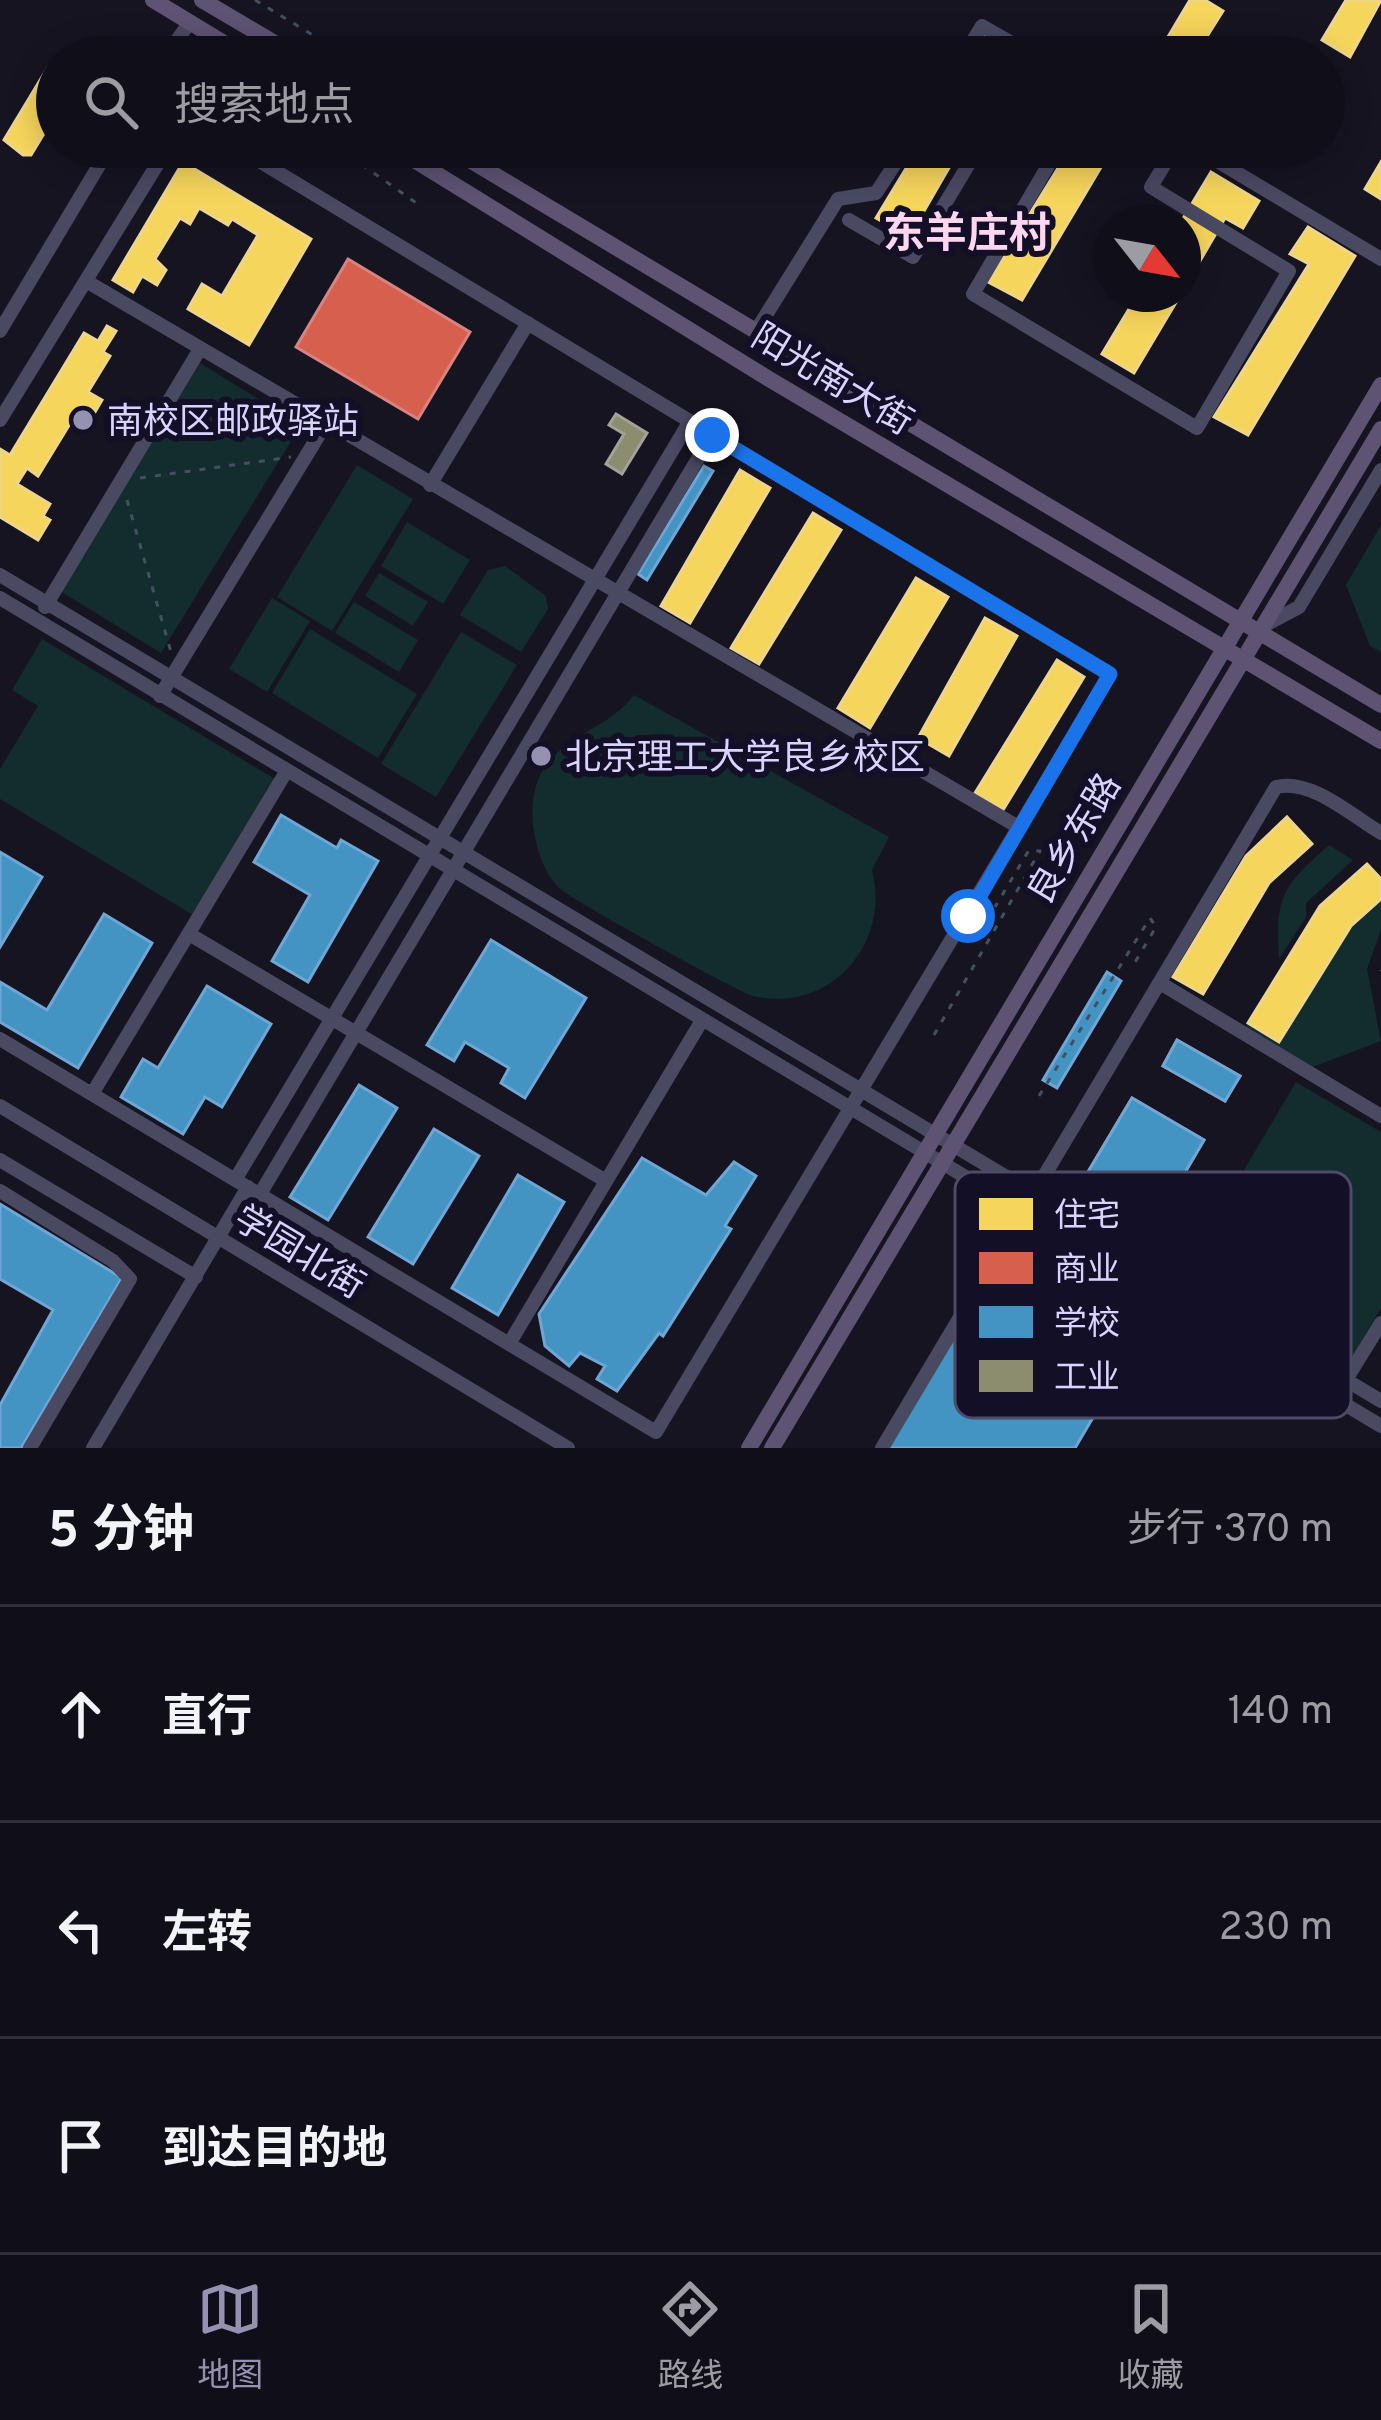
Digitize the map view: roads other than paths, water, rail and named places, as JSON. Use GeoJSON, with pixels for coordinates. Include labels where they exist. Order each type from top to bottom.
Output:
{"type":"FeatureCollection","features":[{"type":"Feature","properties":{"kind":"main road"},"geometry":{"type":"LineString","coordinates":[[153,0],[213,36]]}},
{"type":"Feature","properties":{"kind":"main road"},"geometry":{"type":"LineString","coordinates":[[202,0],[263,36]]}},
{"type":"Feature","properties":{"kind":"main road","name":"阳光南大街"},"geometry":{"type":"LineString","coordinates":[[428,168],[1381,741]]}},
{"type":"Feature","properties":{"kind":"main road","name":"阳光南大街"},"geometry":{"type":"LineString","coordinates":[[483,168],[1381,705]]}},
{"type":"Feature","properties":{"kind":"main road","name":"良乡东路"},"geometry":{"type":"LineString","coordinates":[[749,1448],[1381,385]]}},
{"type":"Feature","properties":{"kind":"main road"},"geometry":{"type":"LineString","coordinates":[[1261,630],[1381,429]]}},
{"type":"Feature","properties":{"kind":"main road","name":"良乡东路"},"geometry":{"type":"LineString","coordinates":[[772,1448],[1261,630]]}},
{"type":"Feature","properties":{"kind":"street"},"geometry":{"type":"LineString","coordinates":[[180,36],[190,22]]}},
{"type":"Feature","properties":{"kind":"street"},"geometry":{"type":"LineString","coordinates":[[976,36],[982,26],[999,36]]}},
{"type":"Feature","properties":{"kind":"street"},"geometry":{"type":"LineString","coordinates":[[0,332],[98,168]]}},
{"type":"Feature","properties":{"kind":"street"},"geometry":{"type":"LineString","coordinates":[[0,420],[155,168]]}},
{"type":"Feature","properties":{"kind":"street"},"geometry":{"type":"LineString","coordinates":[[0,1039],[656,1432],[860,1114],[1110,674],[271,168]]}},
{"type":"Feature","properties":{"kind":"street"},"geometry":{"type":"LineString","coordinates":[[756,331],[838,199],[876,193],[892,168]]}},
{"type":"Feature","properties":{"kind":"street"},"geometry":{"type":"LineString","coordinates":[[849,220],[913,257],[966,168]]}},
{"type":"Feature","properties":{"kind":"street"},"geometry":{"type":"LineString","coordinates":[[1047,168],[973,294],[1197,428],[1288,271],[1150,188],[1162,168]]}},
{"type":"Feature","properties":{"kind":"street"},"geometry":{"type":"LineString","coordinates":[[1230,168],[1381,259]]}},
{"type":"Feature","properties":{"kind":"street"},"geometry":{"type":"LineString","coordinates":[[86,281],[593,583],[1020,828]]}},
{"type":"Feature","properties":{"kind":"street"},"geometry":{"type":"LineString","coordinates":[[430,485],[528,323]]}},
{"type":"Feature","properties":{"kind":"street"},"geometry":{"type":"LineString","coordinates":[[37,620],[200,349]]}},
{"type":"Feature","properties":{"kind":"street"},"geometry":{"type":"LineString","coordinates":[[93,1448],[248,1187],[330,1018],[690,421]]}},
{"type":"Feature","properties":{"kind":"street"},"geometry":{"type":"LineString","coordinates":[[160,696],[325,425]]}},
{"type":"Feature","properties":{"kind":"street"},"geometry":{"type":"LineString","coordinates":[[248,1187],[355,1032],[712,435]]}},
{"type":"Feature","properties":{"kind":"street"},"geometry":{"type":"LineString","coordinates":[[1261,630],[1299,607],[1381,470]]}},
{"type":"Feature","properties":{"kind":"street"},"geometry":{"type":"LineString","coordinates":[[0,575],[995,1172]]}},
{"type":"Feature","properties":{"kind":"street"},"geometry":{"type":"LineString","coordinates":[[0,598],[955,1172]]}},
{"type":"Feature","properties":{"kind":"street"},"geometry":{"type":"LineString","coordinates":[[92,1094],[286,772]]}},
{"type":"Feature","properties":{"kind":"street"},"geometry":{"type":"LineString","coordinates":[[1050,1172],[1276,787],[1289,784],[1307,789],[1381,833]]}},
{"type":"Feature","properties":{"kind":"street"},"geometry":{"type":"LineString","coordinates":[[189,934],[606,1181]]}},
{"type":"Feature","properties":{"kind":"street"},"geometry":{"type":"LineString","coordinates":[[1160,983],[1381,1116]]}},
{"type":"Feature","properties":{"kind":"street"},"geometry":{"type":"LineString","coordinates":[[509,1344],[700,1022]]}},
{"type":"Feature","properties":{"kind":"street","name":"学园北街"},"geometry":{"type":"LineString","coordinates":[[0,1106],[568,1448]]}},
{"type":"Feature","properties":{"kind":"street"},"geometry":{"type":"LineString","coordinates":[[0,1160],[196,1277]]}},
{"type":"Feature","properties":{"kind":"street"},"geometry":{"type":"LineString","coordinates":[[0,1191],[112,1261],[130,1279],[30,1448]]}},
{"type":"Feature","properties":{"kind":"street"},"geometry":{"type":"LineString","coordinates":[[57,1226],[72,1203]]}},
{"type":"Feature","properties":{"kind":"street"},"geometry":{"type":"LineString","coordinates":[[1351,1372],[1381,1323]]}},
{"type":"Feature","properties":{"kind":"street"},"geometry":{"type":"LineString","coordinates":[[882,1448],[955,1329]]}},
{"type":"Feature","properties":{"kind":"street"},"geometry":{"type":"LineString","coordinates":[[1351,1383],[1381,1401]]}},
{"type":"Feature","properties":{"kind":"street"},"geometry":{"type":"LineString","coordinates":[[1351,1409],[1381,1426]]}},
{"type":"Feature","properties":{"kind":"place","name":"南校区邮政驿站"},"geometry":{"type":"Point","coordinates":[83,420]}},
{"type":"Feature","properties":{"kind":"place","name":"北京理工大学良乡校区"},"geometry":{"type":"Point","coordinates":[541,756]}},
{"type":"Feature","properties":{"kind":"district","name":"东羊庄村"},"geometry":{"type":"Point","coordinates":[967,232]}}]}
